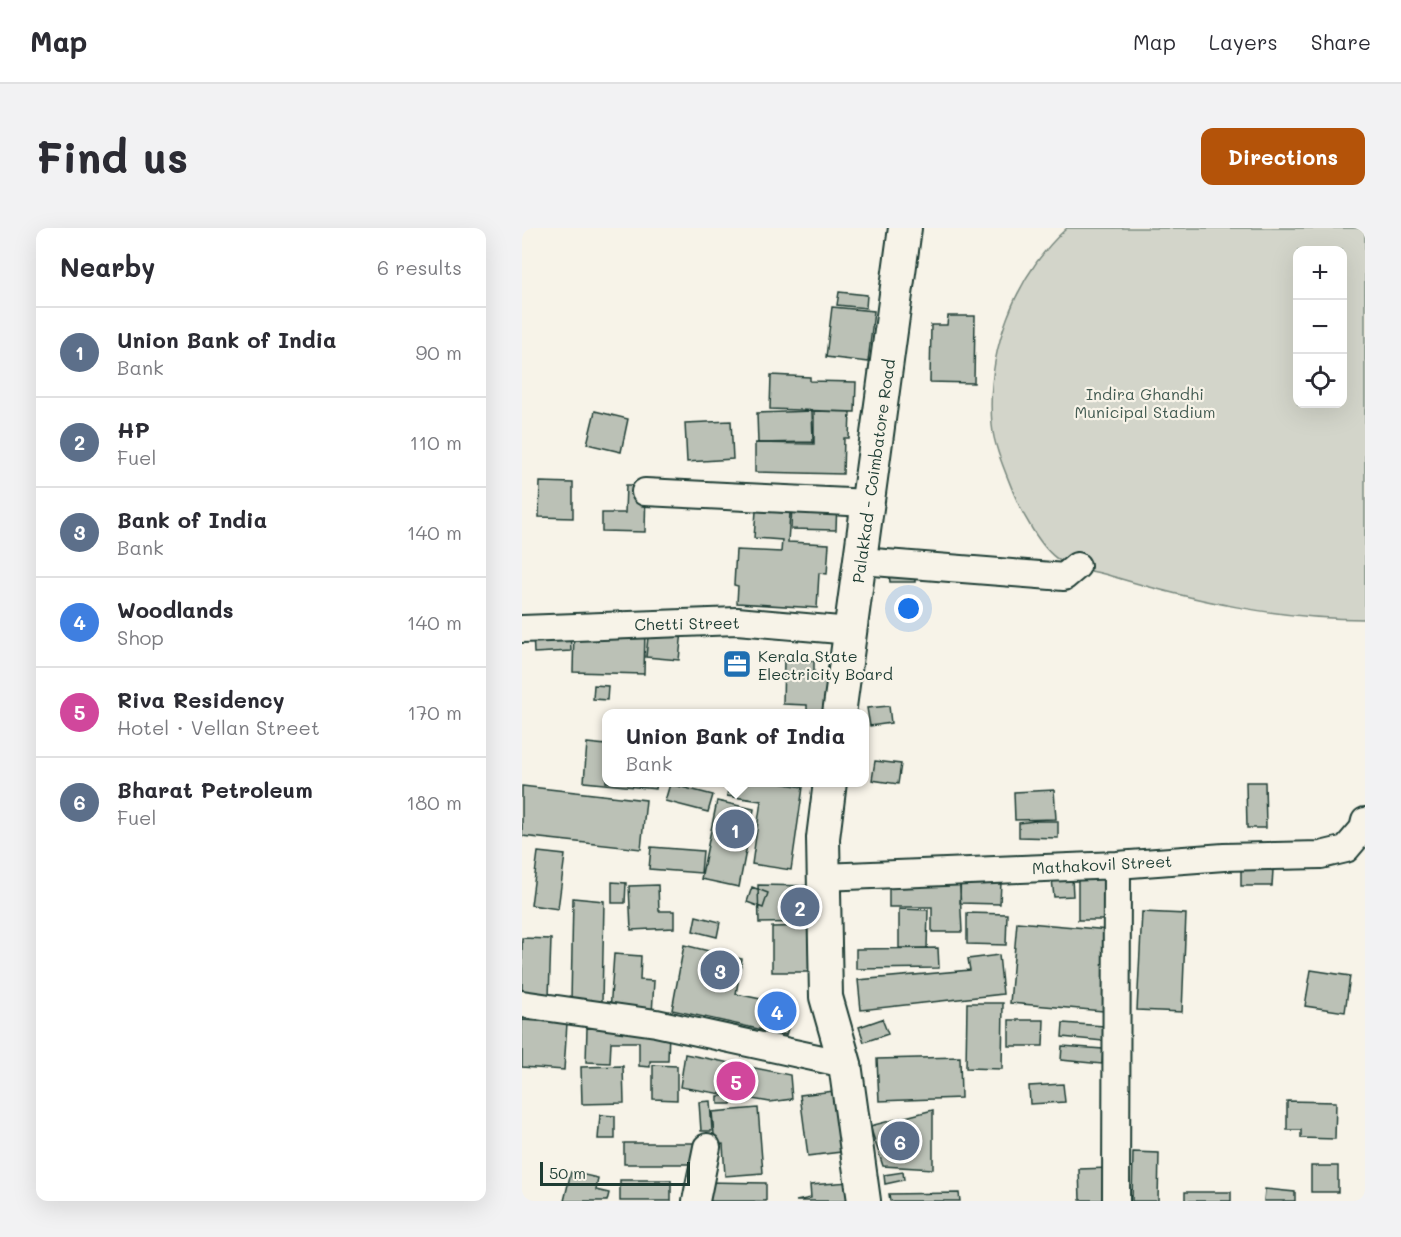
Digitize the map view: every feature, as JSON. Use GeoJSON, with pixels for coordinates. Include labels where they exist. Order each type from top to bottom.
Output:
{"type":"FeatureCollection","features":[{"type":"Feature","properties":{"kind":"main road","name":"Palakkad - Coimbatore Road"},"geometry":{"type":"LineString","coordinates":[[840,709],[905,228]]}},
{"type":"Feature","properties":{"kind":"main road"},"geometry":{"type":"LineString","coordinates":[[829,787],[822,838],[826,997],[845,1064],[864,1201]]}},
{"type":"Feature","properties":{"kind":"street"},"geometry":{"type":"LineString","coordinates":[[645,492],[869,503]]}},
{"type":"Feature","properties":{"kind":"street"},"geometry":{"type":"LineString","coordinates":[[861,561],[1064,577],[1077,566]]}},
{"type":"Feature","properties":{"kind":"street","name":"Chetti Street"},"geometry":{"type":"LineString","coordinates":[[522,629],[737,621],[851,631]]}},
{"type":"Feature","properties":{"kind":"street","name":"Mathakovil Street"},"geometry":{"type":"LineString","coordinates":[[823,877],[1117,865],[1224,857],[1321,855],[1346,849],[1364,829],[1365,821]]}},
{"type":"Feature","properties":{"kind":"street"},"geometry":{"type":"LineString","coordinates":[[1116,1201],[1117,865]]}},
{"type":"Feature","properties":{"kind":"street"},"geometry":{"type":"LineString","coordinates":[[522,1004],[656,1023],[845,1064]]}},
{"type":"Feature","properties":{"kind":"street"},"geometry":{"type":"LineString","coordinates":[[696,1201],[707,1147]]}},
{"type":"Feature","properties":{"kind":"green space","name":"Indira Ghandhi Municipal Stadium"},"geometry":{"type":"Polygon","coordinates":[[[1067,228],[1365,228],[1365,619],[1300,616],[1205,601],[1071,566],[1052,555],[1033,530],[1014,494],[995,442],[992,425],[991,398],[999,344],[1018,292],[1048,247],[1067,228]]]}},
{"type":"Feature","properties":{"kind":"building"},"geometry":{"type":"Polygon","coordinates":[[[839,292],[867,295],[866,308],[837,305],[839,292]]]}},
{"type":"Feature","properties":{"kind":"building"},"geometry":{"type":"Polygon","coordinates":[[[832,307],[874,311],[868,362],[826,357],[832,307]]]}},
{"type":"Feature","properties":{"kind":"building"},"geometry":{"type":"Polygon","coordinates":[[[948,316],[975,316],[974,383],[930,382],[931,325],[947,325],[948,316]]]}},
{"type":"Feature","properties":{"kind":"building"},"geometry":{"type":"Polygon","coordinates":[[[771,375],[810,377],[810,381],[856,382],[855,412],[770,409],[771,375]]]}},
{"type":"Feature","properties":{"kind":"building"},"geometry":{"type":"Polygon","coordinates":[[[595,411],[628,419],[621,452],[587,444],[595,411]]]}},
{"type":"Feature","properties":{"kind":"building"},"geometry":{"type":"Polygon","coordinates":[[[812,411],[813,442],[758,443],[757,413],[812,411]]]}},
{"type":"Feature","properties":{"kind":"building"},"geometry":{"type":"Polygon","coordinates":[[[814,411],[850,412],[849,438],[844,438],[843,474],[755,472],[755,443],[814,444],[814,411]]]}},
{"type":"Feature","properties":{"kind":"building"},"geometry":{"type":"Polygon","coordinates":[[[731,421],[733,459],[687,462],[685,423],[731,421]]]}},
{"type":"Feature","properties":{"kind":"building"},"geometry":{"type":"Polygon","coordinates":[[[540,482],[573,483],[573,518],[539,517],[540,482]]]}},
{"type":"Feature","properties":{"kind":"building"},"geometry":{"type":"Polygon","coordinates":[[[626,485],[646,485],[645,532],[602,531],[602,513],[625,513],[626,485]]]}},
{"type":"Feature","properties":{"kind":"building"},"geometry":{"type":"Polygon","coordinates":[[[792,500],[837,500],[836,530],[791,529],[792,500]]]}},
{"type":"Feature","properties":{"kind":"building"},"geometry":{"type":"Polygon","coordinates":[[[756,511],[790,513],[788,542],[829,544],[827,574],[819,573],[817,608],[737,603],[738,586],[734,585],[736,550],[781,552],[782,540],[754,538],[756,511]]]}},
{"type":"Feature","properties":{"kind":"building"},"geometry":{"type":"Polygon","coordinates":[[[889,573],[915,574],[915,582],[890,582],[889,573]]]}},
{"type":"Feature","properties":{"kind":"building"},"geometry":{"type":"Polygon","coordinates":[[[649,627],[682,631],[679,660],[646,657],[649,627]]]}},
{"type":"Feature","properties":{"kind":"building"},"geometry":{"type":"Polygon","coordinates":[[[570,629],[571,651],[534,653],[533,631],[570,629]]]}},
{"type":"Feature","properties":{"kind":"building"},"geometry":{"type":"Polygon","coordinates":[[[574,629],[645,630],[644,674],[573,672],[574,629]]]}},
{"type":"Feature","properties":{"kind":"building"},"geometry":{"type":"Polygon","coordinates":[[[784,660],[814,661],[814,676],[826,676],[826,709],[807,709],[807,705],[783,704],[784,660]]]}},
{"type":"Feature","properties":{"kind":"building"},"geometry":{"type":"Polygon","coordinates":[[[594,685],[608,686],[607,700],[593,699],[594,685]]]}},
{"type":"Feature","properties":{"kind":"building"},"geometry":{"type":"Polygon","coordinates":[[[889,706],[891,723],[870,726],[869,709],[867,708],[889,706]]]}},
{"type":"Feature","properties":{"kind":"building"},"geometry":{"type":"Polygon","coordinates":[[[587,743],[602,745],[602,784],[584,782],[587,743]]]}},
{"type":"Feature","properties":{"kind":"building"},"geometry":{"type":"Polygon","coordinates":[[[875,761],[901,764],[898,784],[872,780],[875,761]]]}},
{"type":"Feature","properties":{"kind":"building"},"geometry":{"type":"Polygon","coordinates":[[[1246,782],[1265,782],[1266,828],[1247,828],[1246,782]]]}},
{"type":"Feature","properties":{"kind":"building"},"geometry":{"type":"Polygon","coordinates":[[[522,786],[646,800],[641,849],[522,836],[522,786]]]}},
{"type":"Feature","properties":{"kind":"building"},"geometry":{"type":"Polygon","coordinates":[[[669,787],[682,787],[713,795],[708,812],[665,801],[669,787]]]}},
{"type":"Feature","properties":{"kind":"building"},"geometry":{"type":"Polygon","coordinates":[[[728,787],[803,787],[791,870],[752,864],[761,801],[727,796],[728,787]]]}},
{"type":"Feature","properties":{"kind":"building"},"geometry":{"type":"Polygon","coordinates":[[[1054,790],[1056,819],[1015,820],[1014,792],[1054,790]]]}},
{"type":"Feature","properties":{"kind":"building"},"geometry":{"type":"Polygon","coordinates":[[[717,801],[754,809],[739,887],[701,879],[717,801]]]}},
{"type":"Feature","properties":{"kind":"building"},"geometry":{"type":"Polygon","coordinates":[[[1058,821],[1058,838],[1019,837],[1019,823],[1058,821]]]}},
{"type":"Feature","properties":{"kind":"building"},"geometry":{"type":"Polygon","coordinates":[[[651,847],[703,851],[701,873],[649,869],[651,847]]]}},
{"type":"Feature","properties":{"kind":"building"},"geometry":{"type":"Polygon","coordinates":[[[538,852],[565,855],[558,909],[531,905],[538,852]]]}},
{"type":"Feature","properties":{"kind":"building"},"geometry":{"type":"Polygon","coordinates":[[[961,859],[1002,860],[1000,904],[960,903],[961,859]]]}},
{"type":"Feature","properties":{"kind":"building"},"geometry":{"type":"Polygon","coordinates":[[[1241,869],[1273,870],[1272,886],[1241,886],[1241,869]]]}},
{"type":"Feature","properties":{"kind":"building"},"geometry":{"type":"Polygon","coordinates":[[[889,870],[959,870],[962,932],[932,932],[932,907],[889,907],[889,870]]]}},
{"type":"Feature","properties":{"kind":"building"},"geometry":{"type":"Polygon","coordinates":[[[1078,876],[1113,876],[1113,920],[1078,920],[1078,876]]]}},
{"type":"Feature","properties":{"kind":"building"},"geometry":{"type":"Polygon","coordinates":[[[1072,878],[1073,896],[1054,897],[1052,879],[1072,878]]]}},
{"type":"Feature","properties":{"kind":"building"},"geometry":{"type":"Polygon","coordinates":[[[612,882],[626,883],[625,903],[612,903],[612,882]]]}},
{"type":"Feature","properties":{"kind":"building"},"geometry":{"type":"Polygon","coordinates":[[[658,885],[659,911],[674,911],[674,928],[631,930],[629,886],[658,885]]]}},
{"type":"Feature","properties":{"kind":"building"},"geometry":{"type":"Polygon","coordinates":[[[758,885],[813,886],[813,922],[759,923],[758,885]]]}},
{"type":"Feature","properties":{"kind":"building"},"geometry":{"type":"Polygon","coordinates":[[[752,887],[768,893],[763,908],[747,902],[752,887]]]}},
{"type":"Feature","properties":{"kind":"building"},"geometry":{"type":"Polygon","coordinates":[[[573,898],[604,901],[602,1002],[571,1001],[573,898]]]}},
{"type":"Feature","properties":{"kind":"building"},"geometry":{"type":"Polygon","coordinates":[[[899,909],[928,910],[927,948],[899,948],[899,909]]]}},
{"type":"Feature","properties":{"kind":"building"},"geometry":{"type":"Polygon","coordinates":[[[1142,912],[1186,914],[1182,1012],[1137,1010],[1142,912]]]}},
{"type":"Feature","properties":{"kind":"building"},"geometry":{"type":"Polygon","coordinates":[[[967,913],[1007,914],[1006,945],[967,944],[967,913]]]}},
{"type":"Feature","properties":{"kind":"building"},"geometry":{"type":"Polygon","coordinates":[[[696,916],[720,922],[717,937],[693,931],[696,916]]]}},
{"type":"Feature","properties":{"kind":"building"},"geometry":{"type":"Polygon","coordinates":[[[1017,922],[1109,930],[1103,1011],[1010,1003],[1017,922]]]}},
{"type":"Feature","properties":{"kind":"building"},"geometry":{"type":"Polygon","coordinates":[[[813,926],[814,972],[772,972],[772,927],[813,926]]]}},
{"type":"Feature","properties":{"kind":"building"},"geometry":{"type":"Polygon","coordinates":[[[522,938],[551,939],[549,997],[522,996],[522,938]]]}},
{"type":"Feature","properties":{"kind":"building"},"geometry":{"type":"Polygon","coordinates":[[[684,945],[742,959],[736,994],[795,1006],[786,1035],[672,1010],[684,945]]]}},
{"type":"Feature","properties":{"kind":"building"},"geometry":{"type":"Polygon","coordinates":[[[938,948],[939,968],[856,969],[856,949],[938,948]]]}},
{"type":"Feature","properties":{"kind":"building"},"geometry":{"type":"Polygon","coordinates":[[[614,954],[641,956],[640,980],[654,981],[652,1014],[610,1011],[614,954]]]}},
{"type":"Feature","properties":{"kind":"building"},"geometry":{"type":"Polygon","coordinates":[[[999,955],[1003,994],[861,1010],[858,980],[970,970],[968,959],[999,955]]]}},
{"type":"Feature","properties":{"kind":"building"},"geometry":{"type":"Polygon","coordinates":[[[1311,970],[1350,976],[1345,1012],[1305,1006],[1311,970]]]}},
{"type":"Feature","properties":{"kind":"building"},"geometry":{"type":"Polygon","coordinates":[[[967,1003],[1003,1003],[1002,1069],[966,1068],[967,1003]]]}},
{"type":"Feature","properties":{"kind":"building"},"geometry":{"type":"Polygon","coordinates":[[[882,1019],[888,1034],[864,1042],[859,1027],[882,1019]]]}},
{"type":"Feature","properties":{"kind":"building"},"geometry":{"type":"Polygon","coordinates":[[[522,1020],[567,1023],[564,1070],[522,1067],[522,1020]]]}},
{"type":"Feature","properties":{"kind":"building"},"geometry":{"type":"Polygon","coordinates":[[[1009,1020],[1044,1020],[1043,1046],[1009,1046],[1009,1020]]]}},
{"type":"Feature","properties":{"kind":"building"},"geometry":{"type":"Polygon","coordinates":[[[1063,1023],[1104,1026],[1103,1041],[1062,1037],[1063,1023]]]}},
{"type":"Feature","properties":{"kind":"building"},"geometry":{"type":"Polygon","coordinates":[[[587,1028],[669,1030],[668,1061],[650,1061],[650,1067],[639,1066],[639,1042],[611,1042],[610,1063],[586,1062],[587,1028]]]}},
{"type":"Feature","properties":{"kind":"building"},"geometry":{"type":"Polygon","coordinates":[[[1062,1046],[1103,1049],[1102,1064],[1061,1060],[1062,1046]]]}},
{"type":"Feature","properties":{"kind":"building"},"geometry":{"type":"Polygon","coordinates":[[[685,1054],[790,1075],[792,1099],[770,1102],[680,1087],[685,1054]]]}},
{"type":"Feature","properties":{"kind":"building"},"geometry":{"type":"Polygon","coordinates":[[[960,1057],[961,1098],[879,1101],[877,1059],[960,1057]]]}},
{"type":"Feature","properties":{"kind":"building"},"geometry":{"type":"Polygon","coordinates":[[[653,1065],[677,1066],[677,1100],[653,1099],[653,1065]]]}},
{"type":"Feature","properties":{"kind":"building"},"geometry":{"type":"Polygon","coordinates":[[[623,1066],[624,1103],[582,1104],[581,1067],[623,1066]]]}},
{"type":"Feature","properties":{"kind":"building"},"geometry":{"type":"Polygon","coordinates":[[[1063,1084],[1065,1102],[1030,1104],[1029,1086],[1063,1084]]]}},
{"type":"Feature","properties":{"kind":"building"},"geometry":{"type":"Polygon","coordinates":[[[834,1091],[841,1152],[808,1156],[800,1095],[834,1091]]]}},
{"type":"Feature","properties":{"kind":"building"},"geometry":{"type":"Polygon","coordinates":[[[718,1096],[732,1096],[731,1104],[718,1104],[718,1096]]]}},
{"type":"Feature","properties":{"kind":"building"},"geometry":{"type":"Polygon","coordinates":[[[710,1101],[712,1131],[701,1131],[699,1102],[710,1101]]]}},
{"type":"Feature","properties":{"kind":"building"},"geometry":{"type":"Polygon","coordinates":[[[1287,1101],[1336,1102],[1335,1139],[1301,1138],[1301,1130],[1287,1130],[1287,1101]]]}},
{"type":"Feature","properties":{"kind":"building"},"geometry":{"type":"Polygon","coordinates":[[[758,1108],[763,1173],[725,1176],[723,1144],[715,1145],[712,1112],[758,1108]]]}},
{"type":"Feature","properties":{"kind":"building"},"geometry":{"type":"Polygon","coordinates":[[[933,1110],[933,1169],[883,1166],[870,1126],[933,1110]]]}},
{"type":"Feature","properties":{"kind":"building"},"geometry":{"type":"Polygon","coordinates":[[[600,1115],[615,1116],[615,1139],[598,1139],[600,1115]]]}},
{"type":"Feature","properties":{"kind":"building"},"geometry":{"type":"Polygon","coordinates":[[[624,1143],[696,1143],[696,1164],[624,1164],[624,1143]]]}},
{"type":"Feature","properties":{"kind":"building"},"geometry":{"type":"Polygon","coordinates":[[[1133,1152],[1159,1153],[1158,1201],[1132,1201],[1133,1152]]]}},
{"type":"Feature","properties":{"kind":"building"},"geometry":{"type":"Polygon","coordinates":[[[1311,1166],[1338,1166],[1338,1192],[1311,1192],[1311,1166]]]}},
{"type":"Feature","properties":{"kind":"building"},"geometry":{"type":"Polygon","coordinates":[[[1109,1168],[1110,1200],[1080,1200],[1079,1169],[1109,1168]]]}},
{"type":"Feature","properties":{"kind":"building"},"geometry":{"type":"Polygon","coordinates":[[[571,1172],[598,1178],[596,1190],[609,1193],[607,1201],[564,1201],[571,1172]]]}},
{"type":"Feature","properties":{"kind":"building"},"geometry":{"type":"Polygon","coordinates":[[[903,1172],[904,1180],[885,1184],[884,1175],[903,1172]]]}},
{"type":"Feature","properties":{"kind":"building"},"geometry":{"type":"Polygon","coordinates":[[[620,1180],[671,1180],[671,1201],[620,1201],[620,1180]]]}},
{"type":"Feature","properties":{"kind":"building"},"geometry":{"type":"Polygon","coordinates":[[[705,1182],[766,1183],[766,1201],[705,1201],[705,1182]]]}},
{"type":"Feature","properties":{"kind":"building"},"geometry":{"type":"Polygon","coordinates":[[[850,1182],[851,1201],[796,1201],[811,1198],[810,1185],[850,1182]]]}},
{"type":"Feature","properties":{"kind":"building"},"geometry":{"type":"Polygon","coordinates":[[[1265,1189],[1295,1192],[1295,1201],[1264,1201],[1265,1189]]]}},
{"type":"Feature","properties":{"kind":"building"},"geometry":{"type":"Polygon","coordinates":[[[1185,1192],[1231,1192],[1231,1201],[1185,1201],[1185,1192]]]}},
{"type":"Feature","properties":{"kind":"building"},"geometry":{"type":"Polygon","coordinates":[[[959,1193],[960,1201],[890,1201],[889,1194],[959,1193]]]}},
{"type":"Feature","properties":{"kind":"place","name":"Kerala State Electricity Board"},"geometry":{"type":"Point","coordinates":[737,664]}},
{"type":"Feature","properties":{"kind":"place","name":"Union Bank of India"},"geometry":{"type":"Point","coordinates":[735,829]}},
{"type":"Feature","properties":{"kind":"place","name":"HP"},"geometry":{"type":"Point","coordinates":[800,907]}},
{"type":"Feature","properties":{"kind":"place","name":"Bank of India"},"geometry":{"type":"Point","coordinates":[720,970]}},
{"type":"Feature","properties":{"kind":"place","name":"Woodlands"},"geometry":{"type":"Point","coordinates":[777,1011]}},
{"type":"Feature","properties":{"kind":"place","name":"Riva Residency"},"geometry":{"type":"Point","coordinates":[736,1081]}},
{"type":"Feature","properties":{"kind":"place","name":"Bharat Petroleum"},"geometry":{"type":"Point","coordinates":[900,1141]}}]}
